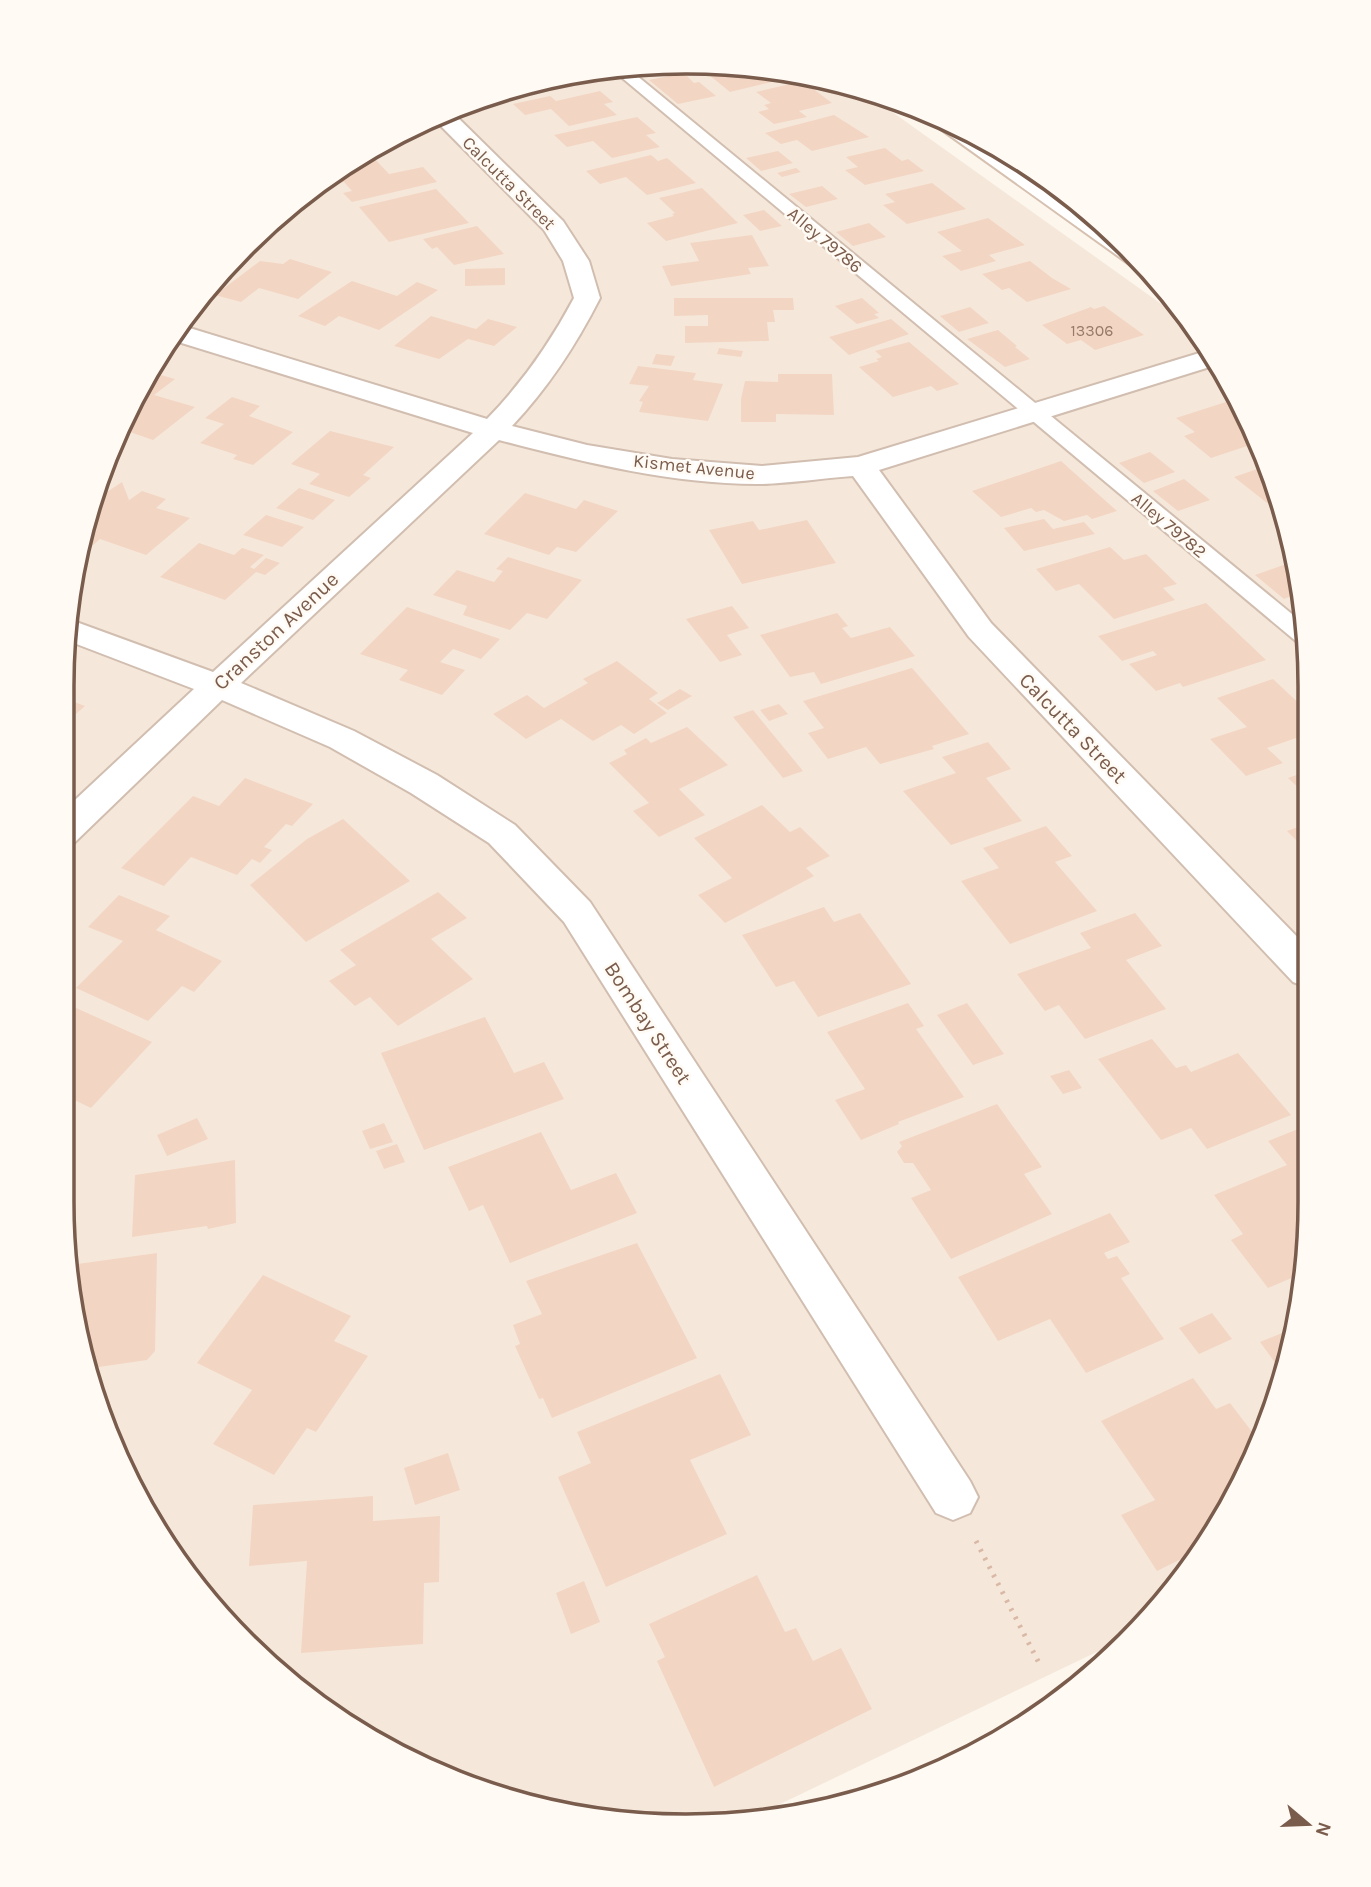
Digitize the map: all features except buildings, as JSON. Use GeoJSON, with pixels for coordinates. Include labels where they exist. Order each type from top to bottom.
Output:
{"type":"FeatureCollection","features":[{"type":"Feature","properties":{"kind":"street","name":"Calcutta Street"},"geometry":{"type":"LineString","coordinates":[[448,121],[554,226],[576,261],[587,298],[573,328],[542,376],[492,430]]}},
{"type":"Feature","properties":{"kind":"street"},"geometry":{"type":"LineString","coordinates":[[995,157],[1078,216]]}},
{"type":"Feature","properties":{"kind":"street","name":"Kismet Avenue"},"geometry":{"type":"LineString","coordinates":[[184,335],[492,430],[587,454],[672,468],[762,475],[861,466],[1204,360]]}},
{"type":"Feature","properties":{"kind":"street","name":"Cranston Avenue"},"geometry":{"type":"LineString","coordinates":[[74,822],[216,685],[492,430]]}},
{"type":"Feature","properties":{"kind":"street","name":"Calcutta Street"},"geometry":{"type":"LineString","coordinates":[[861,466],[980,630],[1298,963]]}},
{"type":"Feature","properties":{"kind":"street","name":"Bombay Street"},"geometry":{"type":"LineString","coordinates":[[76,632],[216,685],[342,739],[446,798],[502,834],[577,912],[953,1497]]}},
{"type":"Feature","properties":{"kind":"lane","name":"Alley 79786"},"geometry":{"type":"LineString","coordinates":[[629,77],[1033,413]]}},
{"type":"Feature","properties":{"kind":"lane","name":"Alley 79782"},"geometry":{"type":"LineString","coordinates":[[1033,413],[1294,628]]}},
{"type":"Feature","properties":{"kind":"path"},"geometry":{"type":"LineString","coordinates":[[953,1497],[1040,1665]]}},
{"type":"Feature","properties":{"kind":"shaded area"},"geometry":{"type":"Polygon","coordinates":[[[645,75],[726,75],[765,79],[844,94],[886,108],[1167,308],[1216,380],[1251,451],[1277,527],[1286,566],[1296,645],[1298,1201],[1292,1281],[1277,1360],[1265,1398],[1251,1436],[1216,1507],[1171,1574],[1146,1605],[1102,1649],[775,1806],[686,1814],[566,1802],[489,1781],[415,1750],[379,1732],[345,1710],[282,1662],[225,1605],[177,1542],[155,1507],[120,1436],[94,1360],[85,1321],[75,1242],[75,645],[85,566],[94,527],[120,451],[155,379],[200,313],[225,282],[282,225],[345,177],[380,155],[451,120],[527,94],[566,85],[645,75]]]}}]}
